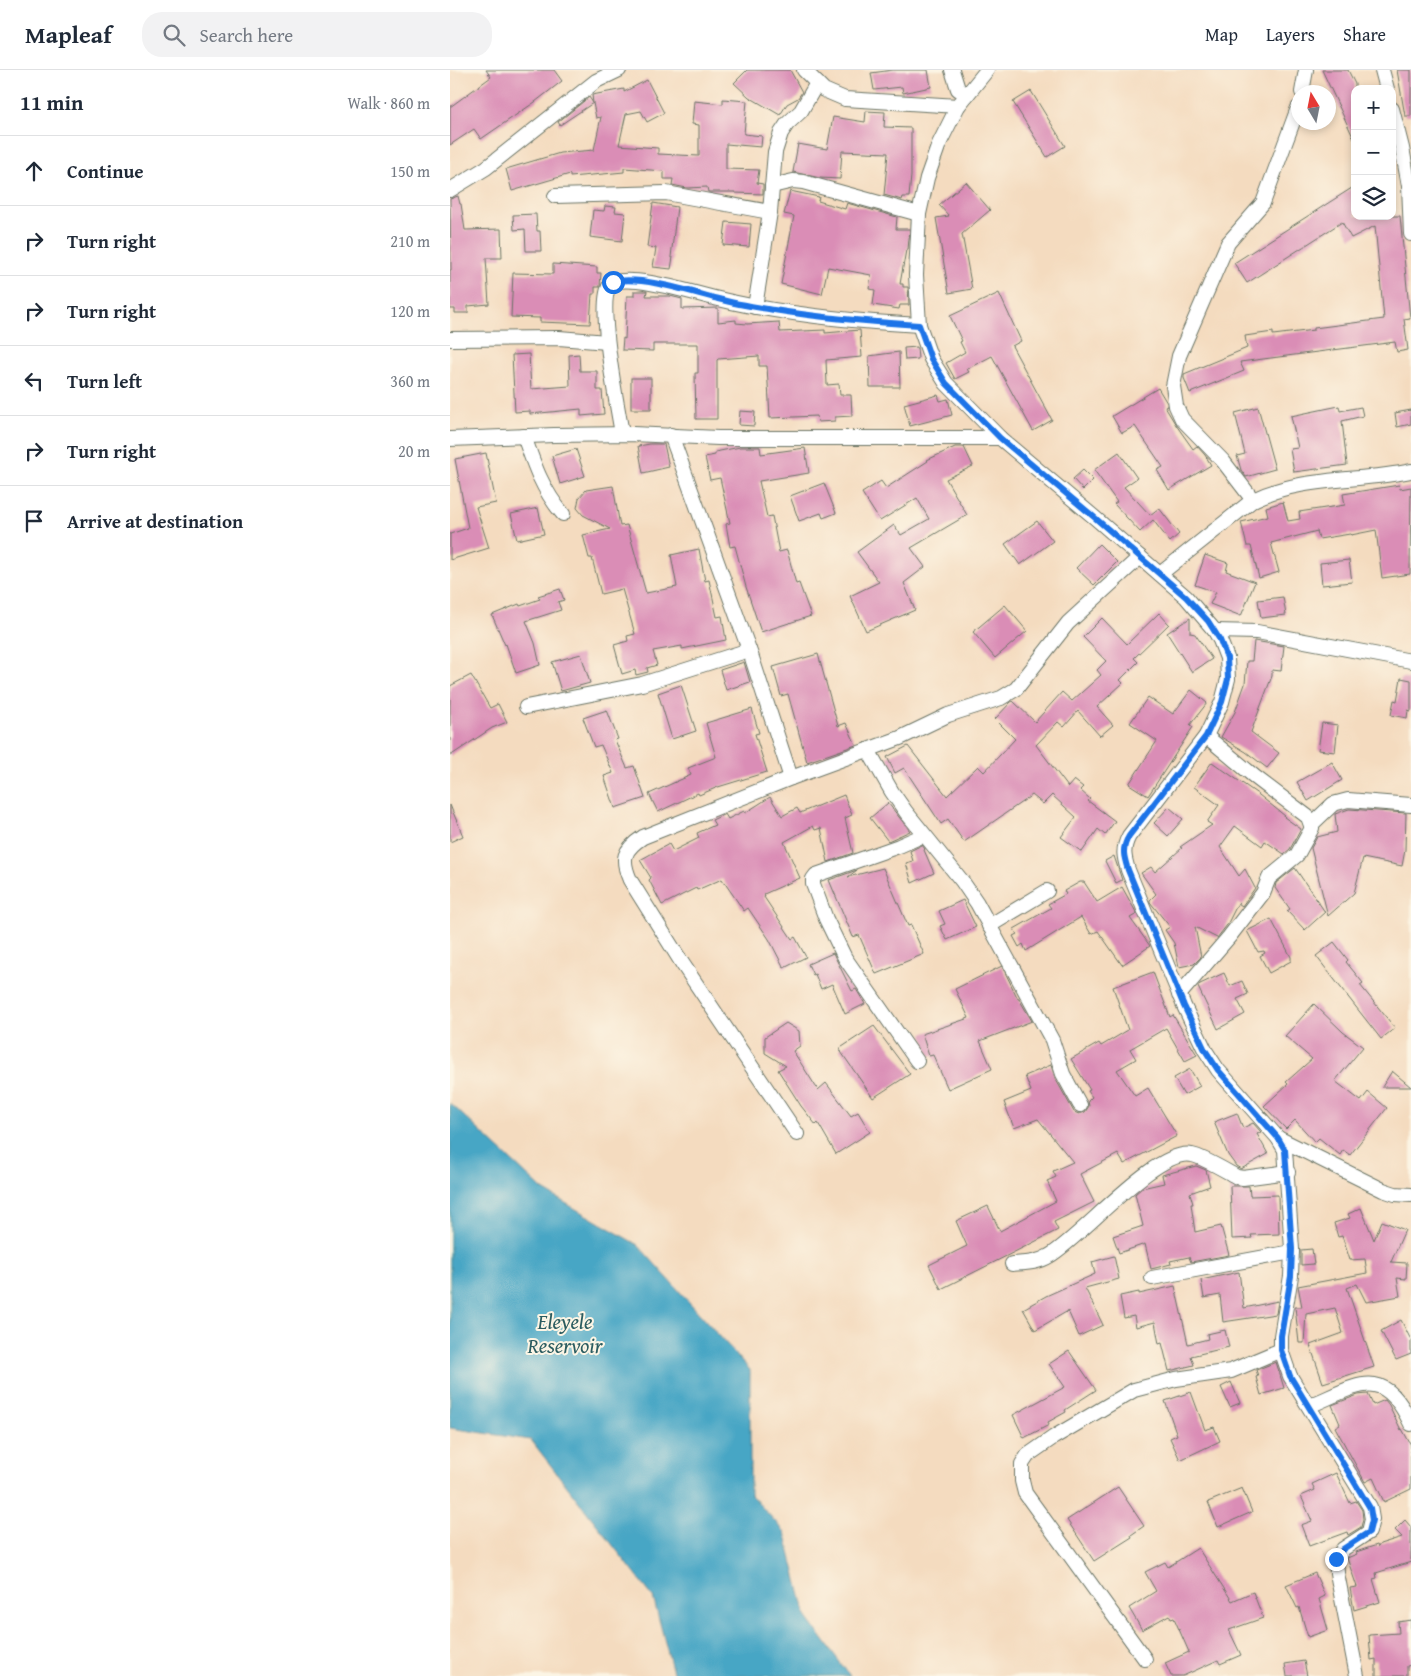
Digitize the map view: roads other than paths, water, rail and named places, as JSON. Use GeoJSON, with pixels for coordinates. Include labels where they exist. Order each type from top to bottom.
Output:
{"type":"FeatureCollection","features":[{"type":"Feature","properties":{"kind":"street"},"geometry":{"type":"LineString","coordinates":[[450,190],[486,168],[596,81],[618,70]]}},
{"type":"Feature","properties":{"kind":"street"},"geometry":{"type":"LineString","coordinates":[[804,70],[824,90],[844,100],[958,106]]}},
{"type":"Feature","properties":{"kind":"street"},"geometry":{"type":"LineString","coordinates":[[952,70],[958,89],[967,95]]}},
{"type":"Feature","properties":{"kind":"street"},"geometry":{"type":"LineString","coordinates":[[987,70],[958,106],[939,144],[927,178],[919,214],[916,274],[919,325],[931,359],[946,383],[1000,438],[1186,597],[1215,632],[1227,658],[1228,679],[1222,702],[1206,736],[1124,845],[1123,854],[1179,995],[1205,1050],[1218,1070],[1278,1138],[1285,1150],[1292,1252],[1291,1276],[1281,1336],[1281,1350],[1290,1376],[1370,1508],[1372,1520],[1369,1532],[1343,1549],[1336,1559],[1357,1676]]}},
{"type":"Feature","properties":{"kind":"street"},"geometry":{"type":"LineString","coordinates":[[1303,85],[1306,70]]}},
{"type":"Feature","properties":{"kind":"street"},"geometry":{"type":"LineString","coordinates":[[1382,70],[1386,85]]}},
{"type":"Feature","properties":{"kind":"street"},"geometry":{"type":"LineString","coordinates":[[756,306],[770,212],[775,152],[781,133],[800,111],[817,83]]}},
{"type":"Feature","properties":{"kind":"street"},"geometry":{"type":"LineString","coordinates":[[1396,125],[1409,186],[1411,234]]}},
{"type":"Feature","properties":{"kind":"street"},"geometry":{"type":"LineString","coordinates":[[1253,500],[1223,460],[1182,419],[1176,406],[1173,386],[1179,356],[1228,242],[1263,202],[1291,127]]}},
{"type":"Feature","properties":{"kind":"street"},"geometry":{"type":"LineString","coordinates":[[772,186],[793,181],[803,182],[919,214]]}},
{"type":"Feature","properties":{"kind":"street"},"geometry":{"type":"LineString","coordinates":[[555,196],[666,193],[770,212]]}},
{"type":"Feature","properties":{"kind":"street"},"geometry":{"type":"LineString","coordinates":[[622,434],[607,342],[606,295],[609,286],[613,282],[632,280],[680,289],[720,300],[756,306],[868,322],[919,325]]}},
{"type":"Feature","properties":{"kind":"street"},"geometry":{"type":"LineString","coordinates":[[450,339],[559,338],[607,342]]}},
{"type":"Feature","properties":{"kind":"street"},"geometry":{"type":"LineString","coordinates":[[450,439],[622,434],[718,438],[1000,438]]}},
{"type":"Feature","properties":{"kind":"street"},"geometry":{"type":"LineString","coordinates":[[671,435],[749,650],[791,778]]}},
{"type":"Feature","properties":{"kind":"street"},"geometry":{"type":"LineString","coordinates":[[524,436],[539,478],[552,501],[563,514]]}},
{"type":"Feature","properties":{"kind":"street"},"geometry":{"type":"LineString","coordinates":[[1160,574],[1253,500],[1269,492],[1304,484],[1411,472]]}},
{"type":"Feature","properties":{"kind":"street"},"geometry":{"type":"LineString","coordinates":[[797,1134],[682,963],[630,880],[624,866],[625,856],[632,845],[643,837],[791,778],[900,738],[961,710],[1001,698],[1016,689],[1068,623],[1140,557]]}},
{"type":"Feature","properties":{"kind":"street"},"geometry":{"type":"LineString","coordinates":[[1215,632],[1257,632],[1411,661]]}},
{"type":"Feature","properties":{"kind":"street"},"geometry":{"type":"LineString","coordinates":[[526,707],[642,684],[749,650]]}},
{"type":"Feature","properties":{"kind":"street"},"geometry":{"type":"LineString","coordinates":[[1179,995],[1229,937],[1263,893],[1269,878],[1296,855],[1312,828],[1308,817],[1255,777],[1206,736]]}},
{"type":"Feature","properties":{"kind":"street"},"geometry":{"type":"LineString","coordinates":[[868,750],[892,792],[977,903],[1048,1032],[1055,1047],[1063,1074],[1080,1105]]}},
{"type":"Feature","properties":{"kind":"street"},"geometry":{"type":"LineString","coordinates":[[1311,825],[1333,804],[1348,800],[1411,805]]}},
{"type":"Feature","properties":{"kind":"street"},"geometry":{"type":"LineString","coordinates":[[917,1061],[845,958],[826,920],[813,884],[813,879],[816,875],[899,846],[924,835]]}},
{"type":"Feature","properties":{"kind":"street"},"geometry":{"type":"LineString","coordinates":[[989,926],[1047,891]]}},
{"type":"Feature","properties":{"kind":"street"},"geometry":{"type":"LineString","coordinates":[[1278,1138],[1383,1190],[1395,1194],[1411,1195]]}},
{"type":"Feature","properties":{"kind":"street"},"geometry":{"type":"LineString","coordinates":[[1012,1264],[1037,1261],[1048,1257],[1065,1245],[1100,1211],[1167,1160],[1181,1155],[1192,1155],[1243,1178],[1288,1172]]}},
{"type":"Feature","properties":{"kind":"street"},"geometry":{"type":"LineString","coordinates":[[1152,1278],[1292,1252]]}},
{"type":"Feature","properties":{"kind":"street"},"geometry":{"type":"LineString","coordinates":[[1145,1659],[1025,1493],[1022,1480],[1022,1464],[1028,1455],[1054,1437],[1134,1390],[1176,1379],[1231,1371],[1281,1350]]}},
{"type":"Feature","properties":{"kind":"street"},"geometry":{"type":"LineString","coordinates":[[1309,1406],[1359,1386],[1376,1384],[1388,1390],[1403,1408],[1411,1424]]}},
{"type":"Feature","properties":{"kind":"water","name":"Eleyele Reservoir"},"geometry":{"type":"Polygon","coordinates":[[[450,1103],[543,1190],[638,1245],[750,1370],[750,1494],[785,1532],[806,1616],[850,1676],[674,1676],[653,1597],[531,1440],[450,1428],[450,1103]]]}}]}
